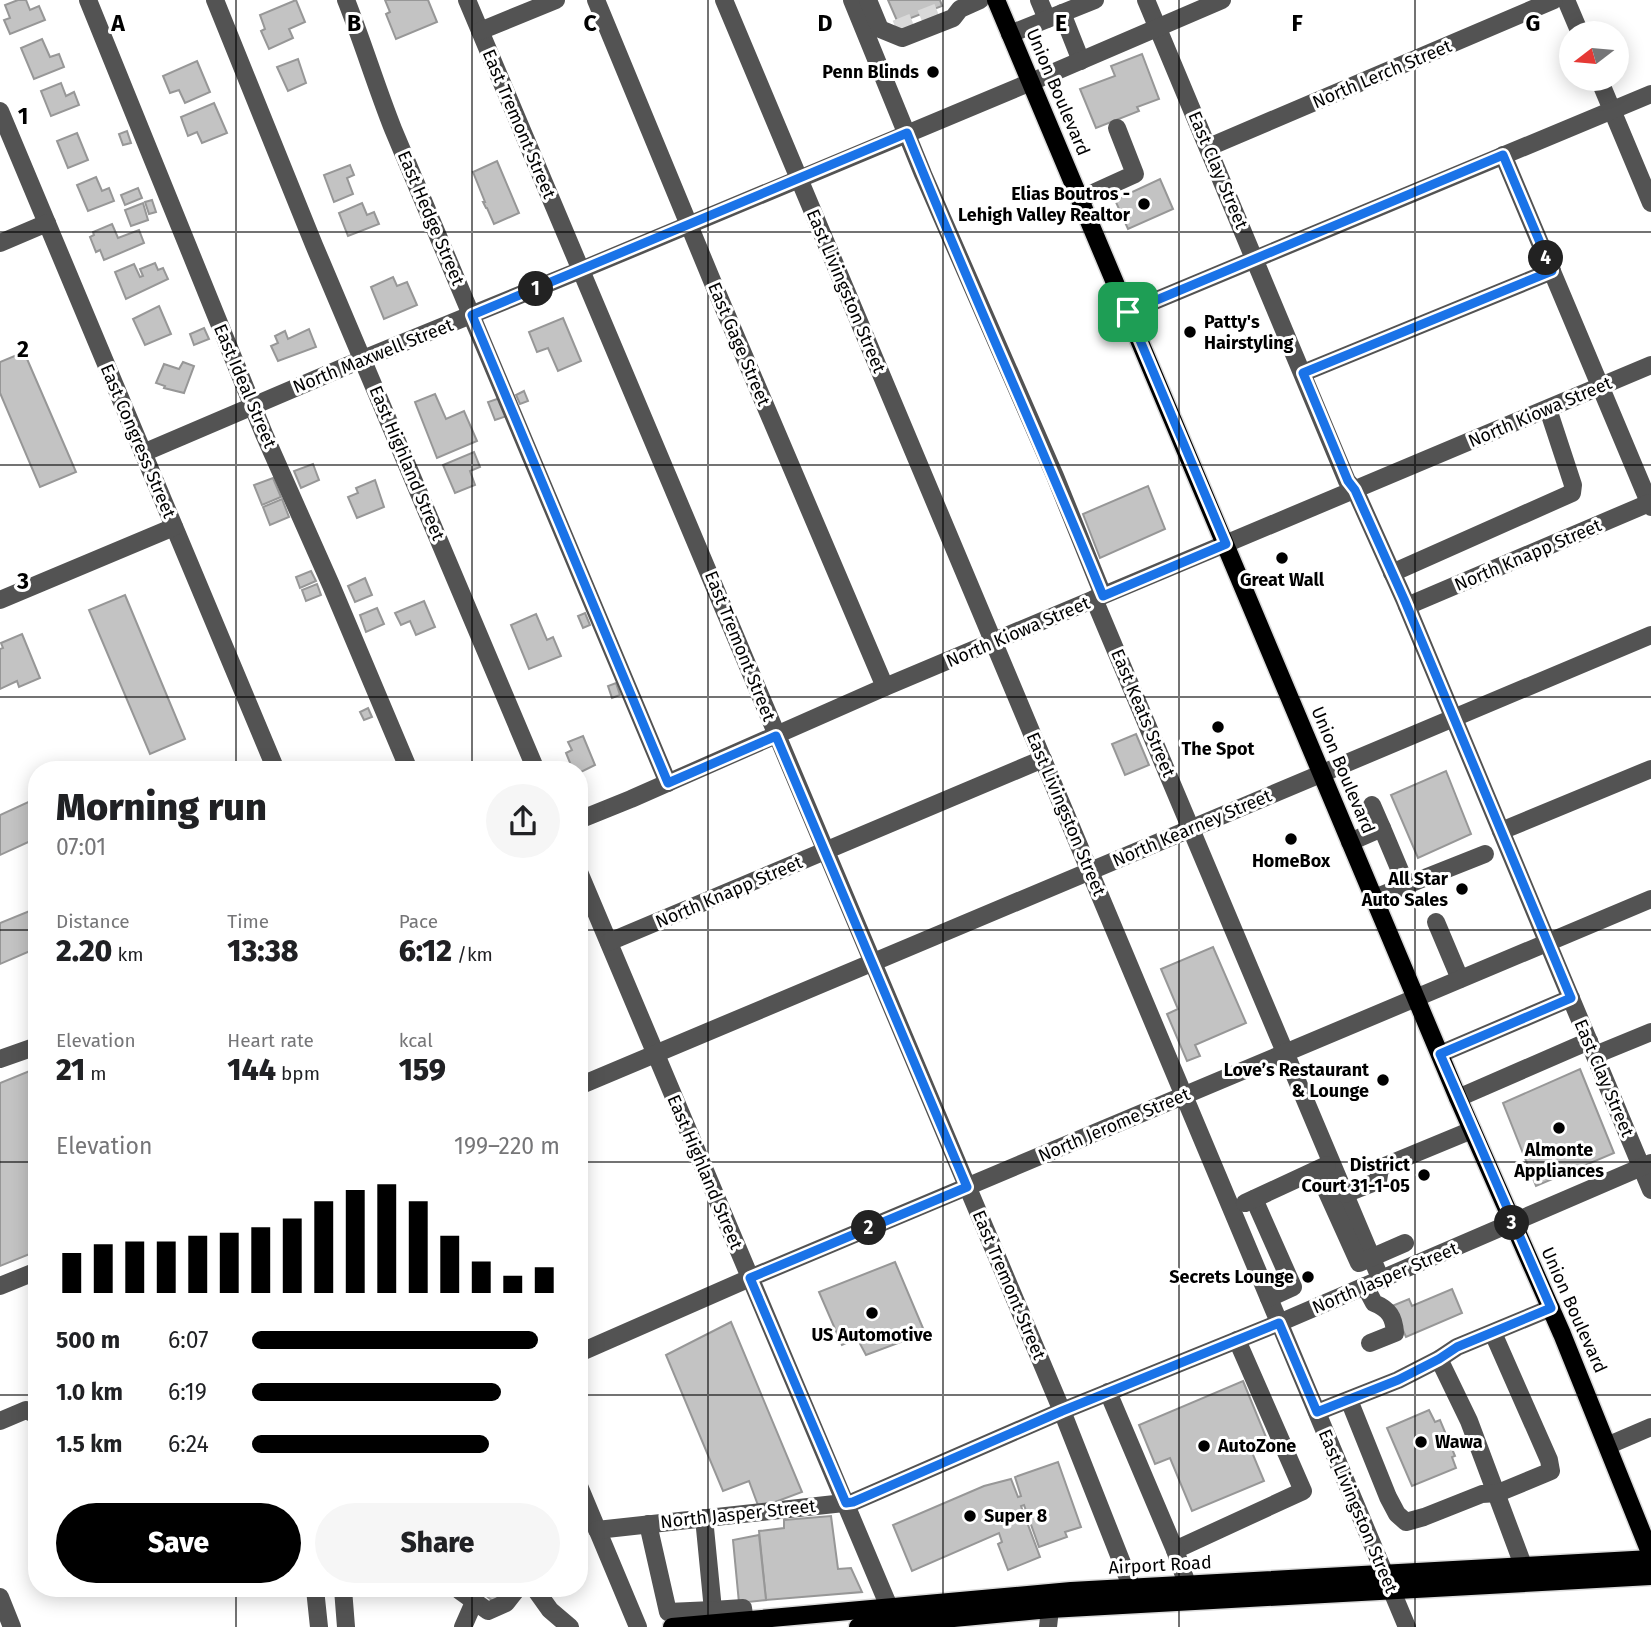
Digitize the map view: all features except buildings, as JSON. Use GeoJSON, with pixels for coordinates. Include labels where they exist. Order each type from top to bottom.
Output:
{"type":"FeatureCollection","features":[{"type":"Feature","properties":{"kind":"main road","name":"Union Boulevard"},"geometry":{"type":"LineString","coordinates":[[996,0],[1416,998],[1609,1445],[1651,1557]]}},
{"type":"Feature","properties":{"kind":"main road","name":"Airport Road"},"geometry":{"type":"LineString","coordinates":[[858,1627],[894,1619],[1136,1596],[1387,1581],[1523,1565],[1651,1557]]}},
{"type":"Feature","properties":{"kind":"main road","name":"Airport Road"},"geometry":{"type":"LineString","coordinates":[[683,1622],[1049,1618],[1187,1584],[1651,1576]]}},
{"type":"Feature","properties":{"kind":"street","name":"East Ideal Street"},"geometry":{"type":"LineString","coordinates":[[88,0],[174,215],[405,761]]}},
{"type":"Feature","properties":{"kind":"street","name":"East Highland Street"},"geometry":{"type":"LineString","coordinates":[[215,0],[532,761]]}},
{"type":"Feature","properties":{"kind":"street","name":"East Hedge Street"},"geometry":{"type":"LineString","coordinates":[[346,0],[393,129],[668,783]]}},
{"type":"Feature","properties":{"kind":"street","name":"East Tremont Street"},"geometry":{"type":"LineString","coordinates":[[467,0],[1062,1411],[1136,1596]]}},
{"type":"Feature","properties":{"kind":"street"},"geometry":{"type":"LineString","coordinates":[[480,31],[555,0]]}},
{"type":"Feature","properties":{"kind":"street","name":"East Gage Street"},"geometry":{"type":"LineString","coordinates":[[596,0],[885,687]]}},
{"type":"Feature","properties":{"kind":"street","name":"East Livingston Street"},"geometry":{"type":"LineString","coordinates":[[724,0],[1407,1627]]}},
{"type":"Feature","properties":{"kind":"street","name":"East Keats Street"},"geometry":{"type":"LineString","coordinates":[[852,0],[986,321],[1055,477],[1099,597],[1284,1053]]}},
{"type":"Feature","properties":{"kind":"street"},"geometry":{"type":"LineString","coordinates":[[868,0],[880,29],[892,30],[902,38],[953,18],[954,6],[979,0]]}},
{"type":"Feature","properties":{"kind":"street"},"geometry":{"type":"LineString","coordinates":[[1039,0],[1062,10],[1081,61]]}},
{"type":"Feature","properties":{"kind":"street"},"geometry":{"type":"LineString","coordinates":[[1010,34],[1062,10],[1095,0]]}},
{"type":"Feature","properties":{"kind":"street","name":"East Clay Street"},"geometry":{"type":"LineString","coordinates":[[1146,0],[1348,481],[1355,490],[1392,573],[1592,1048],[1646,1165],[1651,1190]]}},
{"type":"Feature","properties":{"kind":"street","name":"North Maxwell Street"},"geometry":{"type":"LineString","coordinates":[[143,453],[1222,0]]}},
{"type":"Feature","properties":{"kind":"street","name":"North Lerch Street"},"geometry":{"type":"LineString","coordinates":[[1209,147],[1554,0]]}},
{"type":"Feature","properties":{"kind":"street"},"geometry":{"type":"LineString","coordinates":[[1566,0],[1575,21]]}},
{"type":"Feature","properties":{"kind":"street"},"geometry":{"type":"LineString","coordinates":[[1604,91],[1651,203]]}},
{"type":"Feature","properties":{"kind":"street"},"geometry":{"type":"LineString","coordinates":[[1128,312],[1651,94]]}},
{"type":"Feature","properties":{"kind":"street","name":"East Congress Street"},"geometry":{"type":"LineString","coordinates":[[0,111],[272,761]]}},
{"type":"Feature","properties":{"kind":"street"},"geometry":{"type":"LineString","coordinates":[[1080,199],[1135,174],[1117,128]]}},
{"type":"Feature","properties":{"kind":"street"},"geometry":{"type":"LineString","coordinates":[[1503,155],[1650,505]]}},
{"type":"Feature","properties":{"kind":"street"},"geometry":{"type":"LineString","coordinates":[[0,243],[47,223]]}},
{"type":"Feature","properties":{"kind":"street"},"geometry":{"type":"LineString","coordinates":[[1303,373],[1552,271]]}},
{"type":"Feature","properties":{"kind":"street","name":"North Kiowa Street"},"geometry":{"type":"LineString","coordinates":[[588,816],[885,687],[1651,365]]}},
{"type":"Feature","properties":{"kind":"street"},"geometry":{"type":"LineString","coordinates":[[1392,573],[1572,493],[1573,485],[1548,409]]}},
{"type":"Feature","properties":{"kind":"street","name":"North Knapp Street"},"geometry":{"type":"LineString","coordinates":[[1406,606],[1650,505]]}},
{"type":"Feature","properties":{"kind":"street"},"geometry":{"type":"LineString","coordinates":[[0,600],[174,527]]}},
{"type":"Feature","properties":{"kind":"street","name":"North Kearney Street"},"geometry":{"type":"LineString","coordinates":[[588,1083],[1651,635]]}},
{"type":"Feature","properties":{"kind":"street","name":"North Knapp Street"},"geometry":{"type":"LineString","coordinates":[[609,942],[1043,759]]}},
{"type":"Feature","properties":{"kind":"street"},"geometry":{"type":"LineString","coordinates":[[1501,831],[1651,769]]}},
{"type":"Feature","properties":{"kind":"street"},"geometry":{"type":"LineString","coordinates":[[1372,805],[1406,886]]}},
{"type":"Feature","properties":{"kind":"street"},"geometry":{"type":"LineString","coordinates":[[1350,842],[1382,828]]}},
{"type":"Feature","properties":{"kind":"street"},"geometry":{"type":"LineString","coordinates":[[1374,898],[1485,854]]}},
{"type":"Feature","properties":{"kind":"street","name":"East Highland Street"},"geometry":{"type":"LineString","coordinates":[[588,893],[894,1619]]}},
{"type":"Feature","properties":{"kind":"street","name":"North Jerome Street"},"geometry":{"type":"LineString","coordinates":[[588,1349],[750,1278],[1651,899]]}},
{"type":"Feature","properties":{"kind":"street"},"geometry":{"type":"LineString","coordinates":[[1436,922],[1460,979]]}},
{"type":"Feature","properties":{"kind":"street"},"geometry":{"type":"LineString","coordinates":[[1440,1054],[1571,998]]}},
{"type":"Feature","properties":{"kind":"street"},"geometry":{"type":"LineString","coordinates":[[1458,1097],[1592,1048],[1651,1032]]}},
{"type":"Feature","properties":{"kind":"street"},"geometry":{"type":"LineString","coordinates":[[0,1059],[28,1048]]}},
{"type":"Feature","properties":{"kind":"street"},"geometry":{"type":"LineString","coordinates":[[1284,1053],[1359,1263],[1405,1243]]}},
{"type":"Feature","properties":{"kind":"street"},"geometry":{"type":"LineString","coordinates":[[1345,1194],[1378,1181],[1380,1168],[1472,1130]]}},
{"type":"Feature","properties":{"kind":"street","name":"North Jasper Street"},"geometry":{"type":"LineString","coordinates":[[597,1530],[853,1502],[1646,1165]]}},
{"type":"Feature","properties":{"kind":"street"},"geometry":{"type":"LineString","coordinates":[[1324,1166],[1345,1194],[1372,1258],[1374,1303],[1385,1307],[1394,1320],[1395,1333],[1370,1343]]}},
{"type":"Feature","properties":{"kind":"street"},"geometry":{"type":"LineString","coordinates":[[1232,1209],[1324,1166]]}},
{"type":"Feature","properties":{"kind":"street"},"geometry":{"type":"LineString","coordinates":[[1254,1199],[1293,1287],[1269,1298]]}},
{"type":"Feature","properties":{"kind":"street"},"geometry":{"type":"LineString","coordinates":[[0,1286],[28,1275]]}},
{"type":"Feature","properties":{"kind":"street"},"geometry":{"type":"LineString","coordinates":[[1317,1412],[1398,1380],[1457,1347],[1551,1308]]}},
{"type":"Feature","properties":{"kind":"street"},"geometry":{"type":"LineString","coordinates":[[1349,1400],[1388,1497],[1397,1514],[1406,1522],[1482,1494],[1497,1493],[1551,1471],[1549,1460],[1493,1334]]}},
{"type":"Feature","properties":{"kind":"street"},"geometry":{"type":"LineString","coordinates":[[1175,1550],[1303,1492],[1237,1340]]}},
{"type":"Feature","properties":{"kind":"street"},"geometry":{"type":"LineString","coordinates":[[1439,1359],[1469,1421],[1523,1565]]}},
{"type":"Feature","properties":{"kind":"street"},"geometry":{"type":"LineString","coordinates":[[1108,1392],[1187,1584]]}},
{"type":"Feature","properties":{"kind":"street"},"geometry":{"type":"LineString","coordinates":[[0,1421],[28,1411]]}},
{"type":"Feature","properties":{"kind":"street"},"geometry":{"type":"LineString","coordinates":[[1609,1445],[1651,1427]]}},
{"type":"Feature","properties":{"kind":"street"},"geometry":{"type":"LineString","coordinates":[[588,1508],[638,1627]]}},
{"type":"Feature","properties":{"kind":"street"},"geometry":{"type":"LineString","coordinates":[[704,1518],[713,1610]]}},
{"type":"Feature","properties":{"kind":"street"},"geometry":{"type":"LineString","coordinates":[[648,1524],[668,1612],[683,1622],[713,1610],[743,1608],[745,1622]]}},
{"type":"Feature","properties":{"kind":"street"},"geometry":{"type":"LineString","coordinates":[[0,1597],[8,1625]]}},
{"type":"Feature","properties":{"kind":"street"},"geometry":{"type":"LineString","coordinates":[[316,1597],[319,1627]]}},
{"type":"Feature","properties":{"kind":"street"},"geometry":{"type":"LineString","coordinates":[[343,1597],[346,1627]]}},
{"type":"Feature","properties":{"kind":"street"},"geometry":{"type":"LineString","coordinates":[[463,1627],[468,1597]]}},
{"type":"Feature","properties":{"kind":"street"},"geometry":{"type":"LineString","coordinates":[[470,1597],[488,1611],[506,1604],[510,1597]]}},
{"type":"Feature","properties":{"kind":"street"},"geometry":{"type":"LineString","coordinates":[[541,1597],[550,1610],[569,1627]]}},
{"type":"Feature","properties":{"kind":"tunnel"},"geometry":{"type":"LineString","coordinates":[[896,29],[946,9]]}},
{"type":"Feature","properties":{"kind":"place","name":"Penn Blinds"},"geometry":{"type":"Point","coordinates":[933,72]}},
{"type":"Feature","properties":{"kind":"place","name":"Elias Boutros - Lehigh Valley Realtor"},"geometry":{"type":"Point","coordinates":[1144,204]}},
{"type":"Feature","properties":{"kind":"place","name":"Patty's Hairstyling"},"geometry":{"type":"Point","coordinates":[1190,332]}},
{"type":"Feature","properties":{"kind":"place","name":"Great Wall"},"geometry":{"type":"Point","coordinates":[1282,558]}},
{"type":"Feature","properties":{"kind":"place","name":"The Spot"},"geometry":{"type":"Point","coordinates":[1218,727]}},
{"type":"Feature","properties":{"kind":"place","name":"HomeBox"},"geometry":{"type":"Point","coordinates":[1291,839]}},
{"type":"Feature","properties":{"kind":"place","name":"All Star Auto Sales"},"geometry":{"type":"Point","coordinates":[1462,889]}},
{"type":"Feature","properties":{"kind":"place","name":"Love’s Restaurant & Lounge"},"geometry":{"type":"Point","coordinates":[1383,1080]}},
{"type":"Feature","properties":{"kind":"place","name":"Almonte Appliances"},"geometry":{"type":"Point","coordinates":[1559,1128]}},
{"type":"Feature","properties":{"kind":"place","name":"District Court 31-1-05"},"geometry":{"type":"Point","coordinates":[1424,1175]}},
{"type":"Feature","properties":{"kind":"place","name":"Secrets Lounge"},"geometry":{"type":"Point","coordinates":[1308,1277]}},
{"type":"Feature","properties":{"kind":"place","name":"US Automotive"},"geometry":{"type":"Point","coordinates":[872,1313]}},
{"type":"Feature","properties":{"kind":"place","name":"Wawa"},"geometry":{"type":"Point","coordinates":[1421,1442]}},
{"type":"Feature","properties":{"kind":"place","name":"AutoZone"},"geometry":{"type":"Point","coordinates":[1204,1446]}},
{"type":"Feature","properties":{"kind":"place","name":"Super 8"},"geometry":{"type":"Point","coordinates":[970,1516]}},
{"type":"Feature","properties":{"kind":"route"},"geometry":{"type":"LineString","coordinates":[[907,133],[1055,477],[1103,596],[1226,544],[1128,312],[1503,155],[1552,271],[1303,373],[1348,481],[1355,490],[1404,599],[1571,998],[1440,1054],[1551,1308],[1457,1347],[1398,1380],[1317,1412],[1279,1323],[846,1503],[750,1278],[967,1187],[776,736],[668,783],[472,315],[907,133]]}}]}
